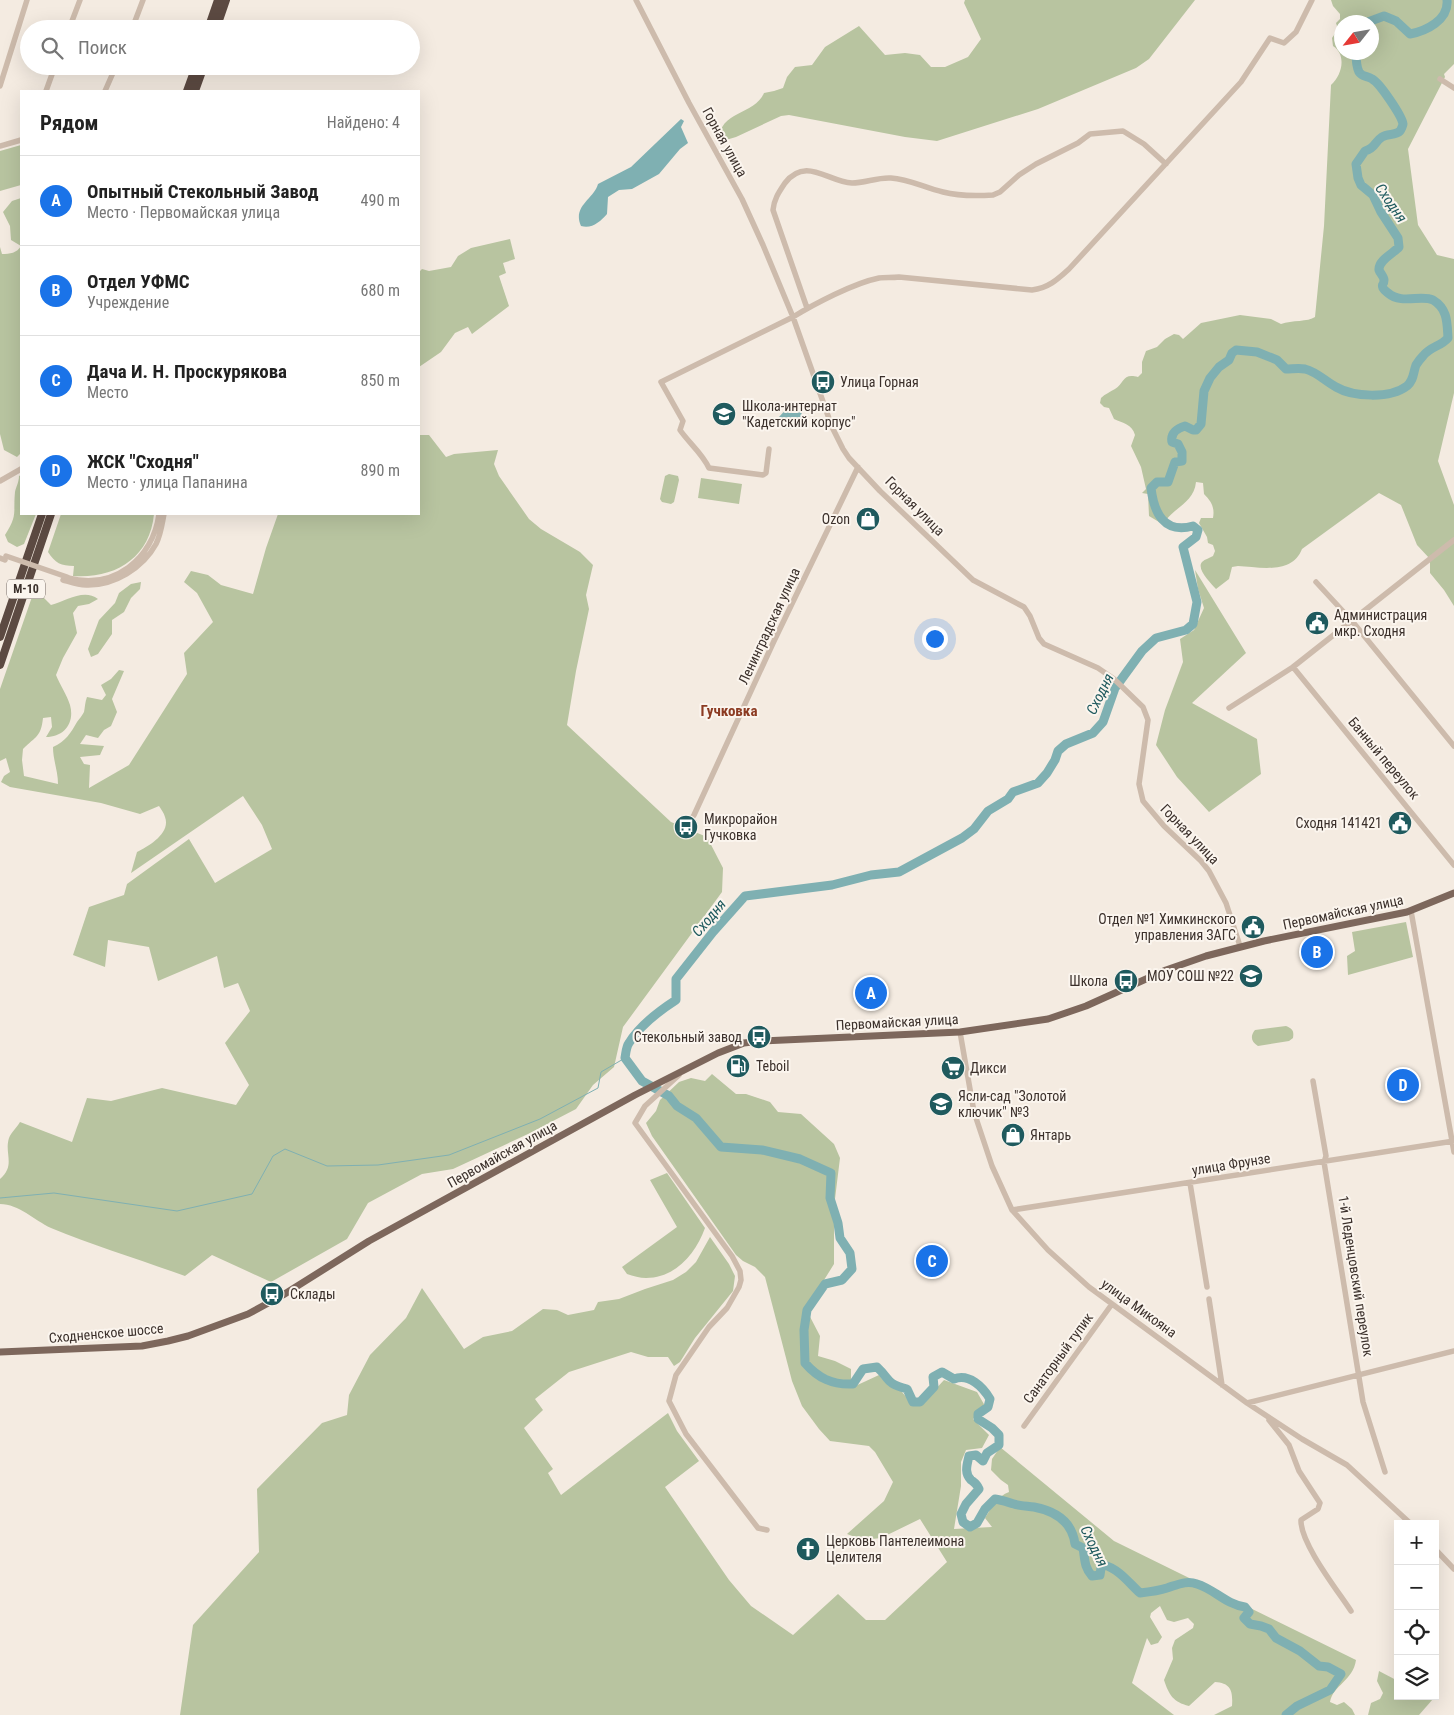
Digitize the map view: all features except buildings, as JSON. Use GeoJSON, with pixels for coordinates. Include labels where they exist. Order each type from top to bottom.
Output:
{"type":"FeatureCollection","features":[{"type":"Feature","properties":{"kind":"highway"},"geometry":{"type":"LineString","coordinates":[[211,20],[218,0]]}},
{"type":"Feature","properties":{"kind":"highway"},"geometry":{"type":"LineString","coordinates":[[219,20],[226,0]]}},
{"type":"Feature","properties":{"kind":"highway"},"geometry":{"type":"LineString","coordinates":[[187,90],[193,75]]}},
{"type":"Feature","properties":{"kind":"highway"},"geometry":{"type":"LineString","coordinates":[[195,90],[201,75]]}},
{"type":"Feature","properties":{"kind":"highway","name":"М-10"},"geometry":{"type":"LineString","coordinates":[[0,637],[42,515]]}},
{"type":"Feature","properties":{"kind":"highway","name":"М-10"},"geometry":{"type":"LineString","coordinates":[[0,665],[51,515]]}},
{"type":"Feature","properties":{"kind":"main road","name":"Первомайская улица"},"geometry":{"type":"LineString","coordinates":[[369,1241],[636,1095],[666,1083],[682,1072],[732,1047],[752,1042],[960,1032],[1048,1019],[1071,1012],[1178,965],[1240,946],[1411,911],[1454,893]]}},
{"type":"Feature","properties":{"kind":"main road","name":"Сходненское шоссе"},"geometry":{"type":"LineString","coordinates":[[0,1352],[142,1346],[188,1336],[248,1314],[369,1241]]}},
{"type":"Feature","properties":{"kind":"street"},"geometry":{"type":"LineString","coordinates":[[21,20],[27,0]]}},
{"type":"Feature","properties":{"kind":"street"},"geometry":{"type":"LineString","coordinates":[[72,20],[80,0]]}},
{"type":"Feature","properties":{"kind":"street"},"geometry":{"type":"LineString","coordinates":[[135,20],[143,0]]}},
{"type":"Feature","properties":{"kind":"street","name":"Горная улица"},"geometry":{"type":"LineString","coordinates":[[636,0],[689,103],[742,199],[779,281],[838,440],[849,458],[973,580],[1024,607],[1039,638],[1044,644],[1098,668],[1114,678],[1143,707],[1148,720],[1139,784],[1144,801],[1164,826],[1209,871],[1226,903],[1240,946]]}},
{"type":"Feature","properties":{"kind":"street"},"geometry":{"type":"LineString","coordinates":[[769,449],[766,473],[763,475],[709,468],[680,430],[683,421],[661,382],[808,308],[863,283],[880,278],[898,277],[1032,290],[1041,289],[1054,283],[1241,82],[1270,38],[1284,43],[1296,32],[1312,0]]}},
{"type":"Feature","properties":{"kind":"street"},"geometry":{"type":"LineString","coordinates":[[0,86],[20,22]]}},
{"type":"Feature","properties":{"kind":"street"},"geometry":{"type":"LineString","coordinates":[[46,90],[52,75]]}},
{"type":"Feature","properties":{"kind":"street"},"geometry":{"type":"LineString","coordinates":[[105,90],[112,75]]}},
{"type":"Feature","properties":{"kind":"street"},"geometry":{"type":"LineString","coordinates":[[1440,79],[1454,88]]}},
{"type":"Feature","properties":{"kind":"street"},"geometry":{"type":"LineString","coordinates":[[808,308],[773,210],[774,200],[780,190],[789,178],[796,174],[812,170],[840,181],[852,183],[891,178],[944,192],[993,195],[1000,192],[1019,175],[1036,164],[1078,143],[1090,134],[1115,130],[1134,136],[1166,164]]}},
{"type":"Feature","properties":{"kind":"street"},"geometry":{"type":"LineString","coordinates":[[0,146],[20,140]]}},
{"type":"Feature","properties":{"kind":"street","name":"Ленинградская улица"},"geometry":{"type":"LineString","coordinates":[[690,821],[858,467]]}},
{"type":"Feature","properties":{"kind":"street"},"geometry":{"type":"LineString","coordinates":[[0,481],[20,470]]}},
{"type":"Feature","properties":{"kind":"street"},"geometry":{"type":"LineString","coordinates":[[65,579],[81,581],[103,578],[114,575],[130,566],[142,556],[153,539],[159,515]]}},
{"type":"Feature","properties":{"kind":"street"},"geometry":{"type":"LineString","coordinates":[[3,557],[88,586],[109,582],[127,574],[143,562],[160,534],[164,515]]}},
{"type":"Feature","properties":{"kind":"street"},"geometry":{"type":"LineString","coordinates":[[1229,708],[1293,667],[1454,540]]}},
{"type":"Feature","properties":{"kind":"street"},"geometry":{"type":"LineString","coordinates":[[1316,582],[1352,621],[1454,746]]}},
{"type":"Feature","properties":{"kind":"street","name":"Банный переулок"},"geometry":{"type":"LineString","coordinates":[[1293,667],[1454,865]]}},
{"type":"Feature","properties":{"kind":"street"},"geometry":{"type":"LineString","coordinates":[[1411,911],[1454,1152]]}},
{"type":"Feature","properties":{"kind":"street","name":"улица Микояна"},"geometry":{"type":"LineString","coordinates":[[960,1032],[974,1112],[992,1166],[1012,1210],[1048,1250],[1089,1287],[1247,1403],[1347,1465],[1407,1520]]}},
{"type":"Feature","properties":{"kind":"street","name":"1-й Леденцовский переулок"},"geometry":{"type":"LineString","coordinates":[[1313,1081],[1326,1156],[1324,1162],[1363,1402],[1385,1472]]}},
{"type":"Feature","properties":{"kind":"street"},"geometry":{"type":"LineString","coordinates":[[666,1083],[645,1106],[635,1123],[732,1256],[740,1271],[741,1280],[727,1308],[709,1327],[676,1376],[670,1401],[686,1434],[712,1469],[758,1528],[767,1530]]}},
{"type":"Feature","properties":{"kind":"street","name":"улица Фрунзе"},"geometry":{"type":"LineString","coordinates":[[1012,1210],[1453,1142]]}},
{"type":"Feature","properties":{"kind":"street"},"geometry":{"type":"LineString","coordinates":[[1190,1183],[1207,1287]]}},
{"type":"Feature","properties":{"kind":"street"},"geometry":{"type":"LineString","coordinates":[[1209,1299],[1222,1385]]}},
{"type":"Feature","properties":{"kind":"street","name":"Санаторный тупик"},"geometry":{"type":"LineString","coordinates":[[1024,1426],[1112,1304]]}},
{"type":"Feature","properties":{"kind":"street"},"geometry":{"type":"LineString","coordinates":[[1247,1403],[1454,1351]]}},
{"type":"Feature","properties":{"kind":"street"},"geometry":{"type":"LineString","coordinates":[[1266,1416],[1290,1445],[1299,1471],[1320,1503],[1318,1509],[1301,1520],[1300,1528],[1318,1564],[1351,1611]]}},
{"type":"Feature","properties":{"kind":"street"},"geometry":{"type":"LineString","coordinates":[[1439,1553],[1454,1569]]}},
{"type":"Feature","properties":{"kind":"green space"},"geometry":{"type":"Polygon","coordinates":[[[965,0],[1195,0],[1149,59],[1136,68],[1038,109],[937,141],[905,137],[789,115],[781,116],[736,137],[719,142],[720,132],[730,118],[753,106],[764,93],[783,88],[787,77],[795,67],[812,65],[825,47],[859,26],[885,55],[905,53],[920,55],[931,67],[945,67],[968,57],[981,39],[964,3],[965,0]]]}},
{"type":"Feature","properties":{"kind":"green space"},"geometry":{"type":"Polygon","coordinates":[[[1331,0],[1454,0],[1454,64],[1444,74],[1445,77],[1408,149],[1418,225],[1437,255],[1454,259],[1454,393],[1438,461],[1454,505],[1454,606],[1430,573],[1430,559],[1417,545],[1401,505],[1379,493],[1302,549],[1291,563],[1274,568],[1232,567],[1229,579],[1216,589],[1201,568],[1202,562],[1213,556],[1215,551],[1213,545],[1208,543],[1207,537],[1199,523],[1201,518],[1213,518],[1212,504],[1204,494],[1203,483],[1196,482],[1192,495],[1164,523],[1149,516],[1148,494],[1142,493],[1146,489],[1141,467],[1131,446],[1135,435],[1134,431],[1127,424],[1114,419],[1109,408],[1104,407],[1100,403],[1101,398],[1118,387],[1126,377],[1138,377],[1142,373],[1142,362],[1146,351],[1157,347],[1174,334],[1179,335],[1183,339],[1201,323],[1240,315],[1271,319],[1281,324],[1308,320],[1315,317],[1324,226],[1331,85],[1340,71],[1341,60],[1379,60],[1379,15],[1340,14],[1333,6],[1331,0]]]}},
{"type":"Feature","properties":{"kind":"green space"},"geometry":{"type":"Polygon","coordinates":[[[20,145],[20,185],[0,191],[0,151],[20,145]]]}},
{"type":"Feature","properties":{"kind":"green space"},"geometry":{"type":"Polygon","coordinates":[[[20,198],[20,245],[11,240],[10,226],[3,212],[12,201],[20,198]]]}},
{"type":"Feature","properties":{"kind":"green space"},"geometry":{"type":"Polygon","coordinates":[[[510,239],[515,259],[503,263],[506,273],[499,276],[509,306],[472,334],[468,327],[455,333],[441,352],[420,366],[420,271],[422,269],[429,271],[451,267],[458,256],[471,248],[510,239]]]}},
{"type":"Feature","properties":{"kind":"green space"},"geometry":{"type":"Polygon","coordinates":[[[0,247],[2,254],[15,252],[19,248],[20,454],[17,457],[4,450],[0,434],[0,247]]]}},
{"type":"Feature","properties":{"kind":"green space"},"geometry":{"type":"Polygon","coordinates":[[[420,435],[429,435],[446,457],[454,454],[498,450],[494,464],[499,476],[529,519],[541,529],[580,552],[593,565],[586,595],[589,609],[567,725],[671,822],[707,837],[723,868],[722,892],[623,1027],[614,1067],[593,1085],[576,1109],[453,1169],[422,1174],[368,1203],[347,1239],[271,1282],[212,1255],[185,1276],[67,1235],[45,1225],[20,1209],[0,1204],[0,1179],[5,1174],[9,1164],[9,1138],[20,1122],[72,1142],[87,1098],[111,1101],[162,1088],[236,1105],[249,1085],[225,1043],[250,1011],[238,983],[224,988],[217,956],[158,981],[149,947],[108,940],[105,967],[73,955],[89,907],[124,895],[127,884],[189,839],[215,883],[272,849],[262,825],[243,796],[131,873],[137,852],[158,838],[165,828],[165,817],[159,806],[140,814],[101,803],[10,787],[1,782],[4,776],[10,772],[6,758],[0,761],[0,689],[33,594],[36,590],[51,605],[81,595],[93,596],[98,599],[89,604],[78,606],[73,613],[77,633],[56,675],[70,705],[71,718],[67,728],[58,735],[46,737],[52,727],[51,717],[43,718],[39,733],[23,749],[24,776],[58,784],[53,747],[64,740],[72,730],[84,712],[87,697],[102,700],[106,695],[101,685],[111,679],[119,670],[124,671],[112,699],[117,712],[111,726],[104,730],[98,738],[86,735],[80,744],[104,746],[100,755],[80,757],[84,764],[90,765],[89,788],[129,765],[187,674],[184,653],[213,622],[197,593],[184,582],[191,571],[208,575],[221,585],[253,594],[278,515],[420,515],[420,435]]]}},
{"type":"Feature","properties":{"kind":"green space"},"geometry":{"type":"Polygon","coordinates":[[[669,474],[678,476],[679,480],[674,502],[671,504],[662,502],[660,499],[665,476],[669,474]]]}},
{"type":"Feature","properties":{"kind":"green space"},"geometry":{"type":"Polygon","coordinates":[[[19,476],[20,515],[36,515],[24,544],[17,547],[8,542],[5,535],[14,514],[15,492],[19,476]]]}},
{"type":"Feature","properties":{"kind":"green space"},"geometry":{"type":"Polygon","coordinates":[[[701,478],[742,484],[739,504],[698,498],[701,478]]]}},
{"type":"Feature","properties":{"kind":"green space"},"geometry":{"type":"Polygon","coordinates":[[[61,515],[154,515],[146,543],[138,554],[128,563],[103,574],[73,576],[74,566],[59,563],[48,552],[61,515]]]}},
{"type":"Feature","properties":{"kind":"green space"},"geometry":{"type":"Polygon","coordinates":[[[1195,570],[1246,653],[1192,703],[1257,739],[1261,774],[1209,812],[1177,777],[1156,745],[1165,710],[1183,662],[1180,639],[1194,630],[1204,608],[1195,570]]]}},
{"type":"Feature","properties":{"kind":"green space"},"geometry":{"type":"Polygon","coordinates":[[[141,582],[140,589],[131,598],[124,612],[112,620],[112,634],[98,654],[91,657],[88,649],[99,620],[115,603],[119,593],[131,584],[141,582]]]}},
{"type":"Feature","properties":{"kind":"green space"},"geometry":{"type":"Polygon","coordinates":[[[1406,922],[1413,957],[1348,975],[1347,956],[1355,951],[1352,932],[1406,922]]]}},
{"type":"Feature","properties":{"kind":"green space"},"geometry":{"type":"Polygon","coordinates":[[[1286,1026],[1292,1029],[1293,1032],[1293,1038],[1289,1041],[1258,1046],[1252,1039],[1252,1034],[1255,1030],[1286,1026]]]}},
{"type":"Feature","properties":{"kind":"green space"},"geometry":{"type":"Polygon","coordinates":[[[712,1074],[736,1094],[746,1094],[770,1102],[778,1112],[801,1114],[834,1144],[840,1158],[834,1207],[834,1264],[806,1309],[820,1336],[818,1356],[835,1361],[851,1369],[851,1388],[879,1375],[910,1400],[922,1404],[944,1380],[977,1392],[985,1406],[973,1419],[989,1435],[982,1448],[966,1450],[961,1462],[961,1486],[954,1529],[992,1527],[985,1518],[998,1499],[1009,1492],[1008,1485],[991,1470],[992,1459],[1000,1447],[1114,1541],[1356,1660],[1351,1673],[1335,1691],[1330,1702],[1337,1705],[1344,1702],[1352,1709],[1355,1715],[1214,1715],[1232,1706],[1231,1692],[1228,1686],[1215,1682],[1189,1706],[1175,1700],[1164,1680],[1173,1659],[1172,1648],[1175,1640],[1193,1628],[1194,1624],[1188,1618],[1174,1622],[1167,1620],[1160,1606],[1151,1613],[1150,1617],[1162,1637],[1158,1643],[1151,1645],[1147,1638],[1132,1683],[1174,1715],[180,1715],[193,1625],[259,1552],[257,1489],[322,1423],[347,1415],[349,1395],[370,1355],[406,1318],[422,1288],[464,1349],[483,1337],[512,1331],[543,1309],[557,1310],[568,1315],[594,1310],[598,1302],[619,1299],[673,1280],[686,1272],[696,1262],[710,1237],[735,1276],[733,1291],[695,1338],[680,1362],[674,1366],[668,1357],[648,1357],[631,1352],[569,1372],[535,1399],[543,1410],[524,1428],[553,1469],[548,1473],[561,1495],[668,1413],[677,1431],[699,1461],[665,1487],[729,1580],[751,1606],[793,1635],[838,1594],[866,1620],[885,1620],[947,1562],[920,1519],[881,1538],[863,1540],[847,1534],[884,1501],[893,1482],[875,1452],[869,1446],[830,1441],[802,1406],[792,1381],[765,1277],[755,1267],[736,1255],[652,1136],[646,1123],[656,1111],[660,1100],[679,1082],[691,1078],[705,1081],[712,1074]]]}},
{"type":"Feature","properties":{"kind":"green space"},"geometry":{"type":"Polygon","coordinates":[[[667,1173],[705,1228],[690,1255],[667,1274],[644,1278],[627,1274],[622,1267],[677,1227],[650,1180],[667,1173]]]}},
{"type":"Feature","properties":{"kind":"green space"},"geometry":{"type":"Polygon","coordinates":[[[1379,1671],[1394,1679],[1394,1700],[1432,1700],[1419,1715],[1368,1715],[1371,1703],[1380,1699],[1383,1693],[1377,1681],[1379,1671]]]}},
{"type":"Feature","properties":{"kind":"water"},"geometry":{"type":"Polygon","coordinates":[[[681,119],[684,121],[681,127],[688,143],[680,149],[659,174],[632,189],[619,190],[608,197],[607,214],[599,222],[589,227],[581,226],[579,213],[581,208],[598,184],[631,167],[681,119]]]}},
{"type":"Feature","properties":{"kind":"water"},"geometry":{"type":"Polygon","coordinates":[[[796,405],[802,415],[800,427],[783,428],[779,417],[789,406],[796,405]]]}},
{"type":"Feature","properties":{"kind":"waterway","name":"Сходня"},"geometry":{"type":"LineString","coordinates":[[1379,18],[1384,16],[1396,21],[1410,34],[1423,30],[1440,19],[1447,7],[1447,0]]}},
{"type":"Feature","properties":{"kind":"waterway","name":"Сходня"},"geometry":{"type":"LineString","coordinates":[[1286,1715],[1297,1706],[1330,1690],[1341,1674],[1328,1667],[1319,1666],[1300,1651],[1276,1638],[1269,1629],[1250,1624],[1244,1618],[1249,1612],[1245,1607],[1238,1606],[1203,1586],[1193,1583],[1182,1583],[1160,1590],[1140,1593],[1119,1573],[1104,1565],[1101,1568],[1100,1575],[1092,1576],[1086,1566],[1083,1548],[1075,1544],[1066,1523],[1049,1511],[995,1499],[985,1509],[977,1523],[970,1527],[963,1522],[961,1514],[966,1504],[979,1489],[967,1475],[969,1456],[976,1455],[983,1461],[987,1453],[999,1445],[999,1435],[978,1419],[978,1414],[988,1407],[990,1399],[984,1390],[975,1382],[965,1378],[954,1379],[942,1372],[933,1377],[934,1387],[920,1402],[913,1402],[907,1389],[892,1383],[877,1367],[863,1369],[853,1384],[845,1384],[826,1380],[805,1363],[804,1330],[807,1310],[825,1284],[842,1280],[852,1269],[850,1253],[840,1238],[838,1223],[830,1198],[831,1173],[800,1159],[762,1150],[721,1147],[696,1118],[677,1106],[669,1096],[642,1081],[625,1058],[628,1045],[633,1036],[644,1024],[676,1000],[676,979],[713,932],[745,896],[832,885],[871,875],[899,872],[962,838],[974,829],[988,811],[1008,799],[1013,792],[1038,783],[1047,773],[1058,751],[1066,744],[1093,733],[1103,722],[1115,688],[1142,651],[1156,638],[1186,630],[1193,624],[1197,602],[1183,547],[1196,537],[1198,530],[1193,526],[1175,527],[1162,519],[1155,506],[1151,488],[1157,482],[1168,482],[1175,462],[1182,461],[1182,452],[1178,444],[1172,442],[1172,436],[1175,431],[1182,427],[1185,426],[1196,430],[1201,424],[1204,391],[1210,378],[1219,367],[1229,360],[1232,353],[1236,350],[1257,352],[1277,360],[1286,369],[1309,370],[1343,390],[1361,395],[1382,395],[1407,386],[1421,358],[1429,350],[1448,338],[1446,317],[1442,308],[1433,300],[1428,298],[1399,298],[1388,293],[1382,286],[1384,279],[1379,266],[1399,247],[1398,238],[1381,212],[1373,195],[1361,185],[1356,164],[1365,151],[1382,137],[1398,133],[1403,124],[1395,107],[1380,86],[1359,72],[1357,60]]}},
{"type":"Feature","properties":{"kind":"waterway"},"geometry":{"type":"LineString","coordinates":[[0,1198],[54,1193],[177,1211],[252,1194],[273,1156],[285,1149],[327,1166],[378,1165],[449,1155],[540,1119],[598,1088],[601,1072],[625,1058]]}},
{"type":"Feature","properties":{"kind":"place","name":"Улица Горная"},"geometry":{"type":"Point","coordinates":[823,382]}},
{"type":"Feature","properties":{"kind":"place","name":"Школа-интернат \"Кадетский корпус\""},"geometry":{"type":"Point","coordinates":[724,414]}},
{"type":"Feature","properties":{"kind":"place","name":"Ozon"},"geometry":{"type":"Point","coordinates":[868,519]}},
{"type":"Feature","properties":{"kind":"place","name":"Администрация мкр. Сходня"},"geometry":{"type":"Point","coordinates":[1317,623]}},
{"type":"Feature","properties":{"kind":"place","name":"Сходня 141421"},"geometry":{"type":"Point","coordinates":[1400,823]}},
{"type":"Feature","properties":{"kind":"place","name":"Микрорайон Гучковка"},"geometry":{"type":"Point","coordinates":[686,827]}},
{"type":"Feature","properties":{"kind":"place","name":"Отдел №1 Химкинского управления ЗАГС"},"geometry":{"type":"Point","coordinates":[1253,927]}},
{"type":"Feature","properties":{"kind":"place","name":"Отдел УФМС"},"geometry":{"type":"Point","coordinates":[1317,952]}},
{"type":"Feature","properties":{"kind":"place","name":"МОУ СОШ №22"},"geometry":{"type":"Point","coordinates":[1251,976]}},
{"type":"Feature","properties":{"kind":"place","name":"Школа"},"geometry":{"type":"Point","coordinates":[1126,981]}},
{"type":"Feature","properties":{"kind":"place","name":"Опытный Стекольный Завод"},"geometry":{"type":"Point","coordinates":[871,993]}},
{"type":"Feature","properties":{"kind":"place","name":"Стекольный завод"},"geometry":{"type":"Point","coordinates":[759,1037]}},
{"type":"Feature","properties":{"kind":"place","name":"Teboil"},"geometry":{"type":"Point","coordinates":[738,1066]}},
{"type":"Feature","properties":{"kind":"place","name":"Дикси"},"geometry":{"type":"Point","coordinates":[953,1068]}},
{"type":"Feature","properties":{"kind":"place","name":"ЖСК \"Сходня\""},"geometry":{"type":"Point","coordinates":[1403,1085]}},
{"type":"Feature","properties":{"kind":"place","name":"Ясли-сад \"Золотой ключик\" №3"},"geometry":{"type":"Point","coordinates":[941,1104]}},
{"type":"Feature","properties":{"kind":"place","name":"Янтарь"},"geometry":{"type":"Point","coordinates":[1013,1135]}},
{"type":"Feature","properties":{"kind":"place","name":"Дача И. Н. Проскурякова"},"geometry":{"type":"Point","coordinates":[932,1261]}},
{"type":"Feature","properties":{"kind":"place","name":"Склады"},"geometry":{"type":"Point","coordinates":[272,1294]}},
{"type":"Feature","properties":{"kind":"place","name":"Церковь Пантелеимона Целителя"},"geometry":{"type":"Point","coordinates":[808,1549]}},
{"type":"Feature","properties":{"kind":"district","name":"Гучковка"},"geometry":{"type":"Point","coordinates":[729,711]}}]}
